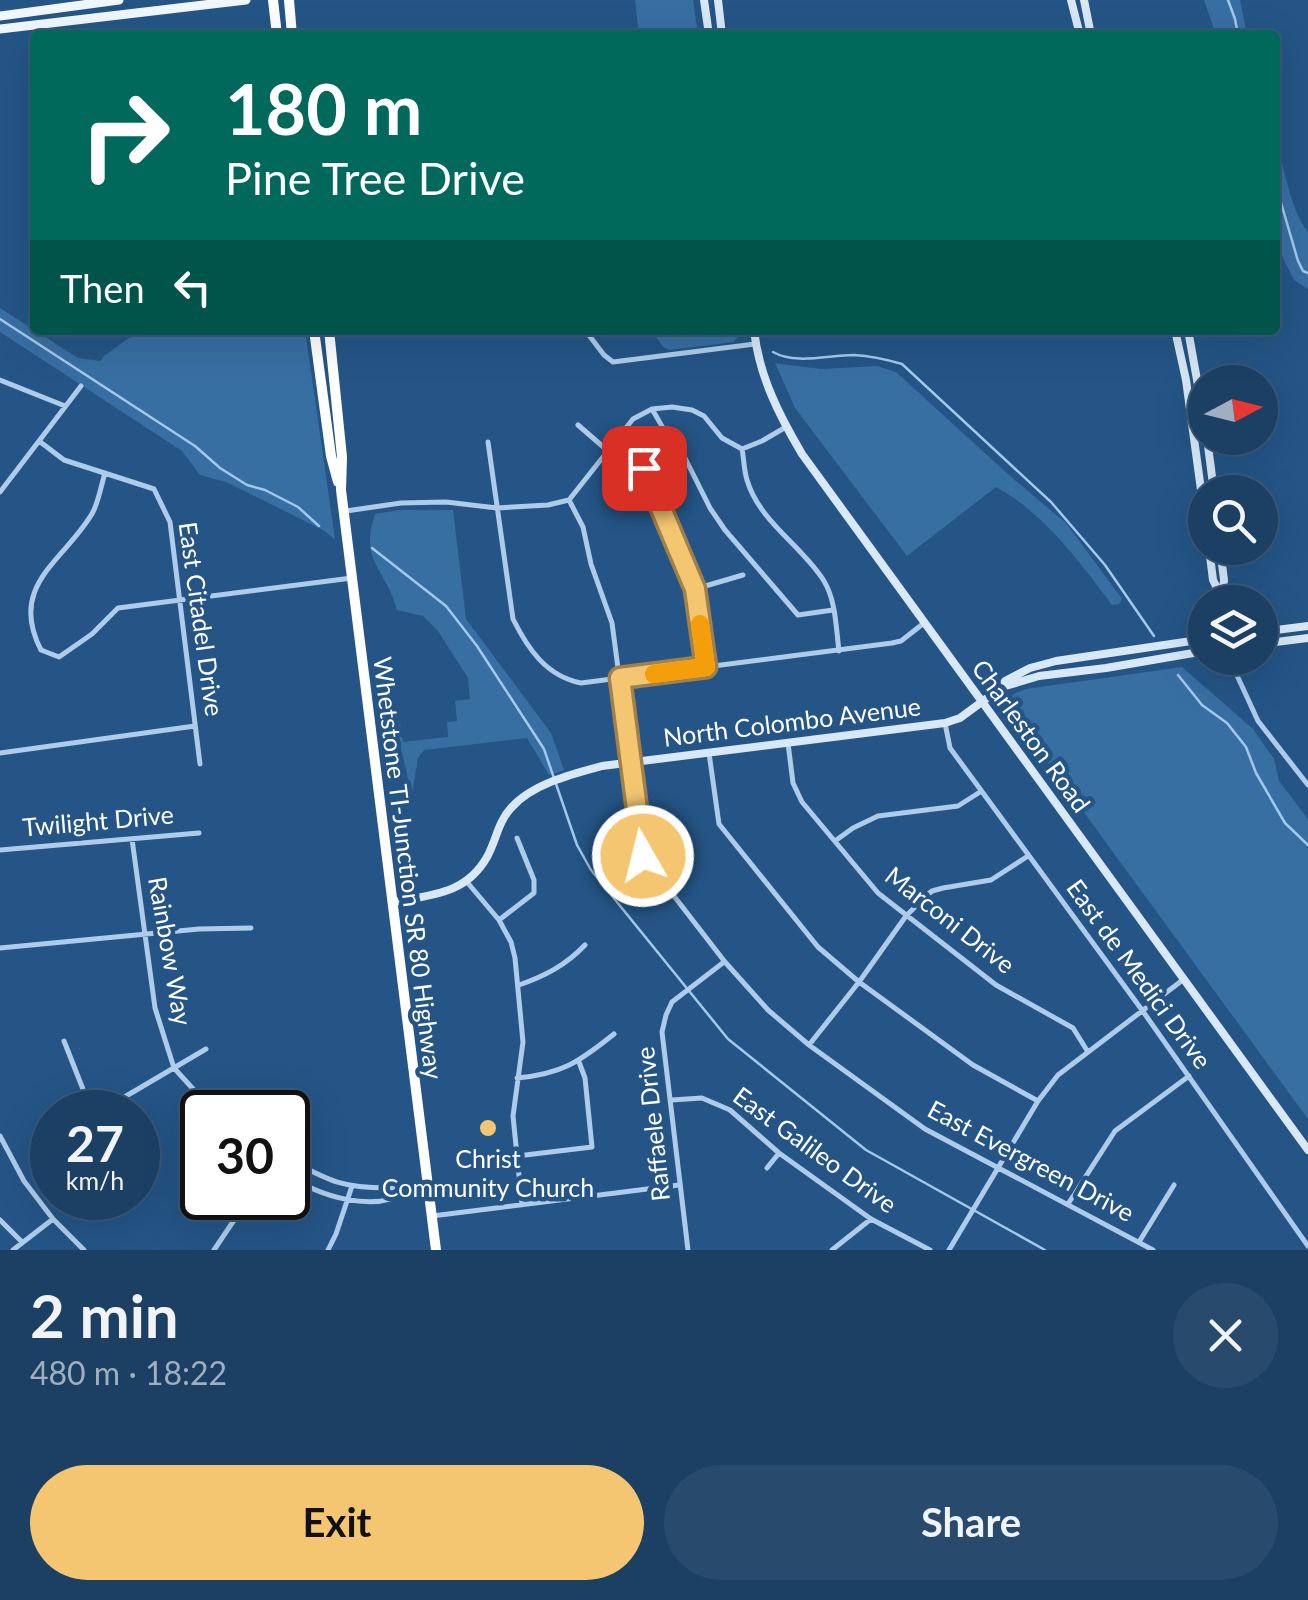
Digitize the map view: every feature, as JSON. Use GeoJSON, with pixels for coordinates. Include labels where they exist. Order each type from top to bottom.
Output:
{"type":"FeatureCollection","features":[{"type":"Feature","properties":{"kind":"highway"},"geometry":{"type":"LineString","coordinates":[[273,0],[276,30]]}},
{"type":"Feature","properties":{"kind":"highway"},"geometry":{"type":"LineString","coordinates":[[288,0],[291,30]]}},
{"type":"Feature","properties":{"kind":"highway","name":"Whetstone TI-Junction SR 80 Highway"},"geometry":{"type":"LineString","coordinates":[[315,335],[330,456],[341,490]]}},
{"type":"Feature","properties":{"kind":"highway","name":"Whetstone TI-Junction SR 80 Highway"},"geometry":{"type":"LineString","coordinates":[[330,335],[342,456],[341,490],[436,1250]]}},
{"type":"Feature","properties":{"kind":"main road"},"geometry":{"type":"LineString","coordinates":[[0,16],[119,0]]}},
{"type":"Feature","properties":{"kind":"main road"},"geometry":{"type":"LineString","coordinates":[[0,29],[246,0]]}},
{"type":"Feature","properties":{"kind":"street"},"geometry":{"type":"LineString","coordinates":[[704,0],[708,30]]}},
{"type":"Feature","properties":{"kind":"street"},"geometry":{"type":"LineString","coordinates":[[718,0],[721,30]]}},
{"type":"Feature","properties":{"kind":"street"},"geometry":{"type":"LineString","coordinates":[[1072,0],[1079,30]]}},
{"type":"Feature","properties":{"kind":"street"},"geometry":{"type":"LineString","coordinates":[[1084,0],[1091,30]]}},
{"type":"Feature","properties":{"kind":"street"},"geometry":{"type":"LineString","coordinates":[[589,335],[613,362],[755,344]]}},
{"type":"Feature","properties":{"kind":"street","name":"Charleston Road"},"geometry":{"type":"LineString","coordinates":[[754,335],[762,372],[786,427],[819,479],[1308,1150]]}},
{"type":"Feature","properties":{"kind":"street"},"geometry":{"type":"LineString","coordinates":[[1175,335],[1186,380],[1199,475]]}},
{"type":"Feature","properties":{"kind":"street"},"geometry":{"type":"LineString","coordinates":[[1189,335],[1194,365]]}},
{"type":"Feature","properties":{"kind":"street"},"geometry":{"type":"LineString","coordinates":[[0,380],[65,406]]}},
{"type":"Feature","properties":{"kind":"street"},"geometry":{"type":"LineString","coordinates":[[0,492],[81,386]]}},
{"type":"Feature","properties":{"kind":"street"},"geometry":{"type":"LineString","coordinates":[[344,512],[402,504],[446,502],[497,508],[569,500],[633,419],[652,409],[672,406],[692,410],[704,416],[722,438],[742,449]]}},
{"type":"Feature","properties":{"kind":"street"},"geometry":{"type":"LineString","coordinates":[[652,409],[725,530],[798,615],[834,610]]}},
{"type":"Feature","properties":{"kind":"street"},"geometry":{"type":"LineString","coordinates":[[578,426],[608,452]]}},
{"type":"Feature","properties":{"kind":"street"},"geometry":{"type":"LineString","coordinates":[[742,449],[786,427]]}},
{"type":"Feature","properties":{"kind":"street","name":"East Citadel Drive"},"geometry":{"type":"LineString","coordinates":[[39,441],[64,460],[154,489],[170,522],[200,764]]}},
{"type":"Feature","properties":{"kind":"street"},"geometry":{"type":"LineString","coordinates":[[488,442],[512,619],[548,670],[562,679],[581,684],[839,651],[901,640],[924,623]]}},
{"type":"Feature","properties":{"kind":"street"},"geometry":{"type":"LineString","coordinates":[[613,443],[644,468],[695,589],[706,667]]}},
{"type":"Feature","properties":{"kind":"street"},"geometry":{"type":"LineString","coordinates":[[742,449],[752,492],[766,514],[824,580],[834,610],[839,651]]}},
{"type":"Feature","properties":{"kind":"street"},"geometry":{"type":"LineString","coordinates":[[105,474],[93,511],[34,591],[33,634],[41,650],[58,657],[92,634],[118,608],[352,578]]}},
{"type":"Feature","properties":{"kind":"street","name":"East Evergreen Drive"},"geometry":{"type":"LineString","coordinates":[[569,500],[583,527],[591,564],[612,623],[643,856],[725,962],[768,1010],[809,1045],[925,1129],[1153,1250]]}},
{"type":"Feature","properties":{"kind":"street"},"geometry":{"type":"LineString","coordinates":[[695,589],[743,575]]}},
{"type":"Feature","properties":{"kind":"street"},"geometry":{"type":"LineString","coordinates":[[1278,630],[1308,626]]}},
{"type":"Feature","properties":{"kind":"street"},"geometry":{"type":"LineString","coordinates":[[1278,642],[1308,638]]}},
{"type":"Feature","properties":{"kind":"street","name":"North Colombo Avenue"},"geometry":{"type":"LineString","coordinates":[[1002,687],[1016,674],[1056,661],[1188,642]]}},
{"type":"Feature","properties":{"kind":"street","name":"North Colombo Avenue"},"geometry":{"type":"LineString","coordinates":[[467,882],[487,857],[502,820],[513,805],[527,794],[574,774],[630,762],[945,723],[960,718],[1002,687],[1033,677],[1188,654]]}},
{"type":"Feature","properties":{"kind":"street"},"geometry":{"type":"LineString","coordinates":[[1237,675],[1258,721],[1308,785]]}},
{"type":"Feature","properties":{"kind":"street","name":"East de Medici Drive"},"geometry":{"type":"LineString","coordinates":[[945,723],[950,748],[1308,1246]]}},
{"type":"Feature","properties":{"kind":"street"},"geometry":{"type":"LineString","coordinates":[[0,753],[196,726]]}},
{"type":"Feature","properties":{"kind":"street","name":"Marconi Drive"},"geometry":{"type":"LineString","coordinates":[[788,743],[796,792],[802,802],[878,892],[996,984],[1074,1028],[1088,1052]]}},
{"type":"Feature","properties":{"kind":"street"},"geometry":{"type":"LineString","coordinates":[[709,753],[716,812],[724,832],[818,947],[858,982],[973,1065],[1038,1101]]}},
{"type":"Feature","properties":{"kind":"street"},"geometry":{"type":"LineString","coordinates":[[835,842],[878,816],[958,806],[981,791]]}},
{"type":"Feature","properties":{"kind":"street","name":"Twilight Drive"},"geometry":{"type":"LineString","coordinates":[[0,850],[199,832]]}},
{"type":"Feature","properties":{"kind":"street"},"geometry":{"type":"LineString","coordinates":[[499,920],[534,894],[534,880],[517,838]]}},
{"type":"Feature","properties":{"kind":"street","name":"Rainbow Way"},"geometry":{"type":"LineString","coordinates":[[132,839],[155,1008],[174,1068],[194,1090]]}},
{"type":"Feature","properties":{"kind":"street"},"geometry":{"type":"LineString","coordinates":[[809,1045],[906,916],[932,892],[992,880],[1028,856]]}},
{"type":"Feature","properties":{"kind":"street"},"geometry":{"type":"LineString","coordinates":[[394,902],[435,895],[467,882],[512,942],[523,1042],[513,1116],[522,1205]]}},
{"type":"Feature","properties":{"kind":"street"},"geometry":{"type":"LineString","coordinates":[[0,948],[199,929],[251,928]]}},
{"type":"Feature","properties":{"kind":"street"},"geometry":{"type":"LineString","coordinates":[[519,985],[558,968],[585,945]]}},
{"type":"Feature","properties":{"kind":"street","name":"Raffaele Drive"},"geometry":{"type":"LineString","coordinates":[[688,1250],[662,1032],[672,1002],[725,962]]}},
{"type":"Feature","properties":{"kind":"street"},"geometry":{"type":"LineString","coordinates":[[949,1250],[996,1168],[1058,1074],[1184,979]]}},
{"type":"Feature","properties":{"kind":"street"},"geometry":{"type":"LineString","coordinates":[[517,1078],[544,1075],[579,1062],[614,1034]]}},
{"type":"Feature","properties":{"kind":"street"},"geometry":{"type":"LineString","coordinates":[[64,1041],[85,1090]]}},
{"type":"Feature","properties":{"kind":"street"},"geometry":{"type":"LineString","coordinates":[[134,1090],[206,1048]]}},
{"type":"Feature","properties":{"kind":"street"},"geometry":{"type":"LineString","coordinates":[[579,1062],[585,1078],[592,1147]]}},
{"type":"Feature","properties":{"kind":"street"},"geometry":{"type":"LineString","coordinates":[[1068,1204],[1115,1131],[1189,1076]]}},
{"type":"Feature","properties":{"kind":"street","name":"East Galileo Drive"},"geometry":{"type":"LineString","coordinates":[[672,1100],[702,1098],[730,1110],[779,1153],[871,1219],[930,1250]]}},
{"type":"Feature","properties":{"kind":"street"},"geometry":{"type":"LineString","coordinates":[[0,1136],[30,1189]]}},
{"type":"Feature","properties":{"kind":"street"},"geometry":{"type":"LineString","coordinates":[[517,1156],[604,1144]]}},
{"type":"Feature","properties":{"kind":"street"},"geometry":{"type":"LineString","coordinates":[[767,1168],[779,1153]]}},
{"type":"Feature","properties":{"kind":"street"},"geometry":{"type":"LineString","coordinates":[[310,1171],[352,1186],[428,1188]]}},
{"type":"Feature","properties":{"kind":"street"},"geometry":{"type":"LineString","coordinates":[[310,1185],[325,1193],[376,1201],[390,1200],[408,1190]]}},
{"type":"Feature","properties":{"kind":"street"},"geometry":{"type":"LineString","coordinates":[[432,1216],[680,1185]]}},
{"type":"Feature","properties":{"kind":"street"},"geometry":{"type":"LineString","coordinates":[[1139,1242],[1174,1185]]}},
{"type":"Feature","properties":{"kind":"street"},"geometry":{"type":"LineString","coordinates":[[328,1250],[352,1186]]}},
{"type":"Feature","properties":{"kind":"street"},"geometry":{"type":"LineString","coordinates":[[832,1250],[871,1219]]}},
{"type":"Feature","properties":{"kind":"street"},"geometry":{"type":"LineString","coordinates":[[0,1220],[22,1242]]}},
{"type":"Feature","properties":{"kind":"street"},"geometry":{"type":"LineString","coordinates":[[14,1250],[51,1220]]}},
{"type":"Feature","properties":{"kind":"street"},"geometry":{"type":"LineString","coordinates":[[53,1220],[84,1250]]}},
{"type":"Feature","properties":{"kind":"street"},"geometry":{"type":"LineString","coordinates":[[214,1250],[234,1220]]}},
{"type":"Feature","properties":{"kind":"shaded area"},"geometry":{"type":"Polygon","coordinates":[[[635,0],[693,0],[697,30],[638,30],[635,0]]]}},
{"type":"Feature","properties":{"kind":"shaded area"},"geometry":{"type":"Polygon","coordinates":[[[1204,0],[1240,0],[1246,30],[1214,30],[1204,0]]]}},
{"type":"Feature","properties":{"kind":"shaded area"},"geometry":{"type":"Polygon","coordinates":[[[1280,156],[1292,200],[1308,232],[1308,289],[1294,280],[1280,252],[1280,156]]]}},
{"type":"Feature","properties":{"kind":"shaded area"},"geometry":{"type":"Polygon","coordinates":[[[0,308],[30,327],[30,335],[42,335],[78,358],[100,361],[133,335],[306,335],[335,539],[226,482],[200,475],[182,451],[0,332],[0,308]]]}},
{"type":"Feature","properties":{"kind":"shaded area"},"geometry":{"type":"Polygon","coordinates":[[[655,335],[739,335],[734,342],[670,350],[655,335]]]}},
{"type":"Feature","properties":{"kind":"shaded area"},"geometry":{"type":"Polygon","coordinates":[[[775,363],[821,369],[877,366],[896,372],[1066,523],[1122,599],[1119,604],[1112,605],[1045,524],[996,487],[907,556],[795,408],[775,363]]]}},
{"type":"Feature","properties":{"kind":"shaded area"},"geometry":{"type":"Polygon","coordinates":[[[453,510],[466,619],[551,733],[564,770],[549,775],[527,738],[424,750],[418,758],[411,799],[399,739],[400,723],[403,742],[448,737],[447,722],[457,721],[455,701],[470,699],[468,678],[438,631],[423,616],[397,610],[372,555],[375,514],[453,510]]]}},
{"type":"Feature","properties":{"kind":"shaded area"},"geometry":{"type":"Polygon","coordinates":[[[1182,667],[1253,729],[1274,759],[1279,781],[1308,819],[1308,1119],[1004,703],[1026,689],[1182,667]]]}},
{"type":"Feature","properties":{"kind":"waterway"},"geometry":{"type":"LineString","coordinates":[[1228,0],[1237,30]]}},
{"type":"Feature","properties":{"kind":"waterway"},"geometry":{"type":"LineString","coordinates":[[1280,199],[1298,261],[1308,273]]}},
{"type":"Feature","properties":{"kind":"waterway"},"geometry":{"type":"LineString","coordinates":[[0,319],[195,446],[220,468],[247,485],[298,507],[319,526]]}},
{"type":"Feature","properties":{"kind":"waterway"},"geometry":{"type":"LineString","coordinates":[[773,352],[802,359],[860,355],[902,364],[1051,502],[1105,565],[1154,636]]}},
{"type":"Feature","properties":{"kind":"waterway"},"geometry":{"type":"LineString","coordinates":[[372,548],[446,606],[477,646],[544,749],[577,845],[591,870],[728,1039],[866,1150],[1045,1250]]}},
{"type":"Feature","properties":{"kind":"waterway"},"geometry":{"type":"LineString","coordinates":[[1178,675],[1202,705],[1227,723],[1246,747],[1285,823],[1308,845]]}},
{"type":"Feature","properties":{"kind":"slow traffic"},"geometry":{"type":"LineString","coordinates":[[654,674],[706,667],[700,624]]}},
{"type":"Feature","properties":{"kind":"place","name":"Christ Community Church"},"geometry":{"type":"Point","coordinates":[488,1128]}},
{"type":"Feature","properties":{"kind":"route"},"geometry":{"type":"LineString","coordinates":[[643,856],[620,678],[706,667],[695,589],[644,468]]}}]}
